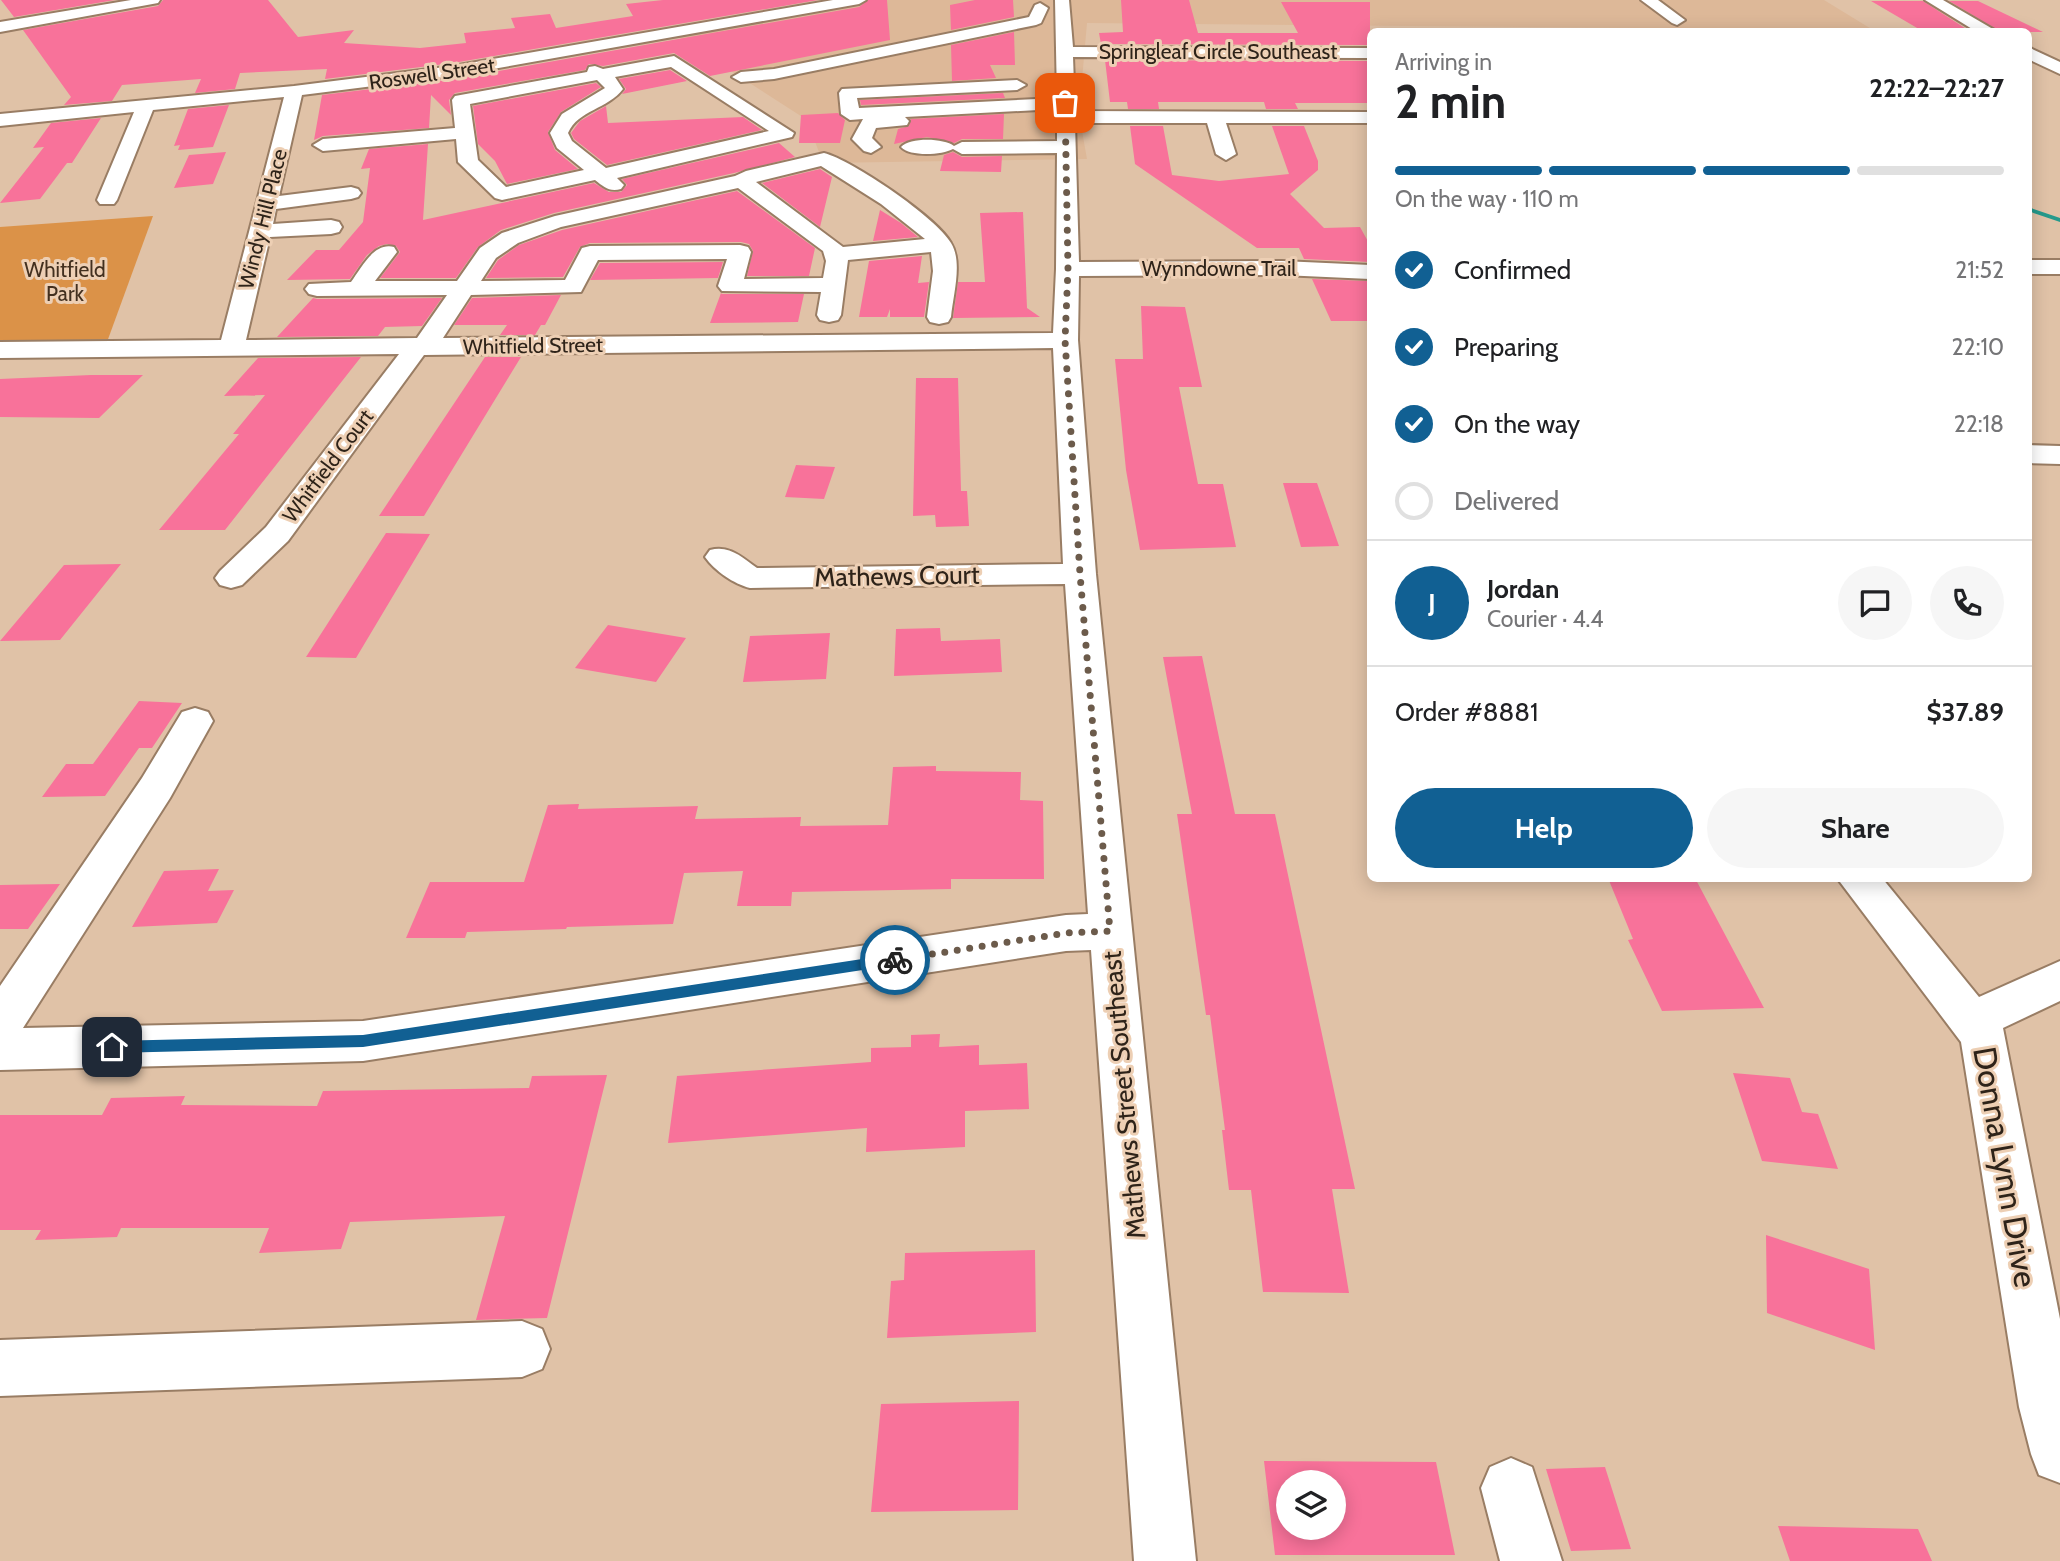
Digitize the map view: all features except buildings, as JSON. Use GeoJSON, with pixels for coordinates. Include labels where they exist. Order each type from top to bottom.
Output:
{"type":"FeatureCollection","features":[{"type":"Feature","properties":{"kind":"street"},"geometry":{"type":"LineString","coordinates":[[0,27],[153,0]]}},
{"type":"Feature","properties":{"kind":"street","name":"Mathews Street Southeast"},"geometry":{"type":"LineString","coordinates":[[1062,0],[1060,60],[1065,110],[1068,269],[1065,340],[1080,574],[1166,1561]]}},
{"type":"Feature","properties":{"kind":"street"},"geometry":{"type":"LineString","coordinates":[[1648,0],[1677,20]]}},
{"type":"Feature","properties":{"kind":"street"},"geometry":{"type":"LineString","coordinates":[[1932,0],[1983,28]]}},
{"type":"Feature","properties":{"kind":"street","name":"Roswell Street"},"geometry":{"type":"LineString","coordinates":[[0,120],[453,71],[834,5],[856,7]]}},
{"type":"Feature","properties":{"kind":"street"},"geometry":{"type":"LineString","coordinates":[[741,77],[774,74],[1036,20],[1040,8]]}},
{"type":"Feature","properties":{"kind":"street"},"geometry":{"type":"LineString","coordinates":[[672,33],[690,45],[713,40]]}},
{"type":"Feature","properties":{"kind":"street"},"geometry":{"type":"LineString","coordinates":[[527,37],[546,56]]}},
{"type":"Feature","properties":{"kind":"street"},"geometry":{"type":"LineString","coordinates":[[566,52],[613,86],[612,93],[570,117],[559,133],[564,144],[636,204]]}},
{"type":"Feature","properties":{"kind":"street","name":"Springleaf Circle Southeast"},"geometry":{"type":"LineString","coordinates":[[1060,60],[1367,53]]}},
{"type":"Feature","properties":{"kind":"street"},"geometry":{"type":"LineString","coordinates":[[2032,54],[2060,69]]}},
{"type":"Feature","properties":{"kind":"street"},"geometry":{"type":"LineString","coordinates":[[674,61],[785,133],[502,194],[468,162],[463,133],[461,100],[674,61]]}},
{"type":"Feature","properties":{"kind":"street","name":"Windy Hill Place"},"geometry":{"type":"LineString","coordinates":[[232,347],[294,90]]}},
{"type":"Feature","properties":{"kind":"street"},"geometry":{"type":"LineString","coordinates":[[1022,97],[850,114],[848,93],[1022,97],[1065,110],[1215,117],[1367,117]]}},
{"type":"Feature","properties":{"kind":"street"},"geometry":{"type":"LineString","coordinates":[[107,200],[146,105]]}},
{"type":"Feature","properties":{"kind":"street"},"geometry":{"type":"LineString","coordinates":[[1215,117],[1226,154]]}},
{"type":"Feature","properties":{"kind":"street"},"geometry":{"type":"LineString","coordinates":[[871,147],[862,139],[869,123],[883,120],[993,122]]}},
{"type":"Feature","properties":{"kind":"street"},"geometry":{"type":"LineString","coordinates":[[323,145],[463,133]]}},
{"type":"Feature","properties":{"kind":"street"},"geometry":{"type":"LineString","coordinates":[[911,147],[1031,144],[1065,147]]}},
{"type":"Feature","properties":{"kind":"street"},"geometry":{"type":"LineString","coordinates":[[276,167],[348,158]]}},
{"type":"Feature","properties":{"kind":"street","name":"Whitfield Court"},"geometry":{"type":"LineString","coordinates":[[230,578],[277,534],[421,347],[488,253],[510,238],[555,222],[742,181],[752,175],[824,159],[931,229],[941,244]]}},
{"type":"Feature","properties":{"kind":"street"},"geometry":{"type":"LineString","coordinates":[[742,181],[833,248],[836,254],[829,315]]}},
{"type":"Feature","properties":{"kind":"street"},"geometry":{"type":"LineString","coordinates":[[267,204],[351,193]]}},
{"type":"Feature","properties":{"kind":"street"},"geometry":{"type":"LineString","coordinates":[[260,231],[331,227]]}},
{"type":"Feature","properties":{"kind":"street"},"geometry":{"type":"LineString","coordinates":[[836,254],[941,244],[944,263],[939,317]]}},
{"type":"Feature","properties":{"kind":"street"},"geometry":{"type":"LineString","coordinates":[[357,289],[386,252]]}},
{"type":"Feature","properties":{"kind":"street"},"geometry":{"type":"LineString","coordinates":[[317,289],[573,287],[590,253],[740,252],[730,286],[833,285]]}},
{"type":"Feature","properties":{"kind":"street"},"geometry":{"type":"LineString","coordinates":[[2032,267],[2060,267]]}},
{"type":"Feature","properties":{"kind":"street","name":"Wynndowne Trail"},"geometry":{"type":"LineString","coordinates":[[1068,269],[1282,268],[1367,272]]}},
{"type":"Feature","properties":{"kind":"street","name":"Whitfield Street"},"geometry":{"type":"LineString","coordinates":[[0,350],[1065,340]]}},
{"type":"Feature","properties":{"kind":"street"},"geometry":{"type":"LineString","coordinates":[[2032,454],[2060,455]]}},
{"type":"Feature","properties":{"kind":"street","name":"Mathews Court"},"geometry":{"type":"LineString","coordinates":[[721,557],[750,578],[1080,574]]}},
{"type":"Feature","properties":{"kind":"street"},"geometry":{"type":"LineString","coordinates":[[0,1024],[156,788],[195,721]]}},
{"type":"Feature","properties":{"kind":"street","name":"Donna Lynn Drive"},"geometry":{"type":"LineString","coordinates":[[1860,882],[1983,1035],[2048,1407],[2060,1454]]}},
{"type":"Feature","properties":{"kind":"street"},"geometry":{"type":"LineString","coordinates":[[0,1049],[363,1041],[1066,933],[1110,931]]}},
{"type":"Feature","properties":{"kind":"street"},"geometry":{"type":"LineString","coordinates":[[1971,1022],[2060,980]]}},
{"type":"Feature","properties":{"kind":"street"},"geometry":{"type":"LineString","coordinates":[[0,1368],[522,1349]]}},
{"type":"Feature","properties":{"kind":"street"},"geometry":{"type":"LineString","coordinates":[[1511,1488],[1531,1561]]}},
{"type":"Feature","properties":{"kind":"shaded area"},"geometry":{"type":"Polygon","coordinates":[[[853,0],[1824,0],[1870,28],[1087,23],[1079,114],[1087,159],[823,163],[807,120],[672,33],[853,0]]]}},
{"type":"Feature","properties":{"kind":"green space","name":"Whitfield Park"},"geometry":{"type":"Polygon","coordinates":[[[153,216],[107,342],[0,343],[0,227],[153,216]]]}},
{"type":"Feature","properties":{"kind":"waterway"},"geometry":{"type":"LineString","coordinates":[[2032,210],[2060,220]]}},
{"type":"Feature","properties":{"kind":"way so far"},"geometry":{"type":"LineString","coordinates":[[895,960],[1066,933],[1110,931],[1080,574],[1065,340],[1068,269],[1065,103]]}},
{"type":"Feature","properties":{"kind":"route"},"geometry":{"type":"LineString","coordinates":[[112,1047],[363,1041],[895,960]]}}]}
